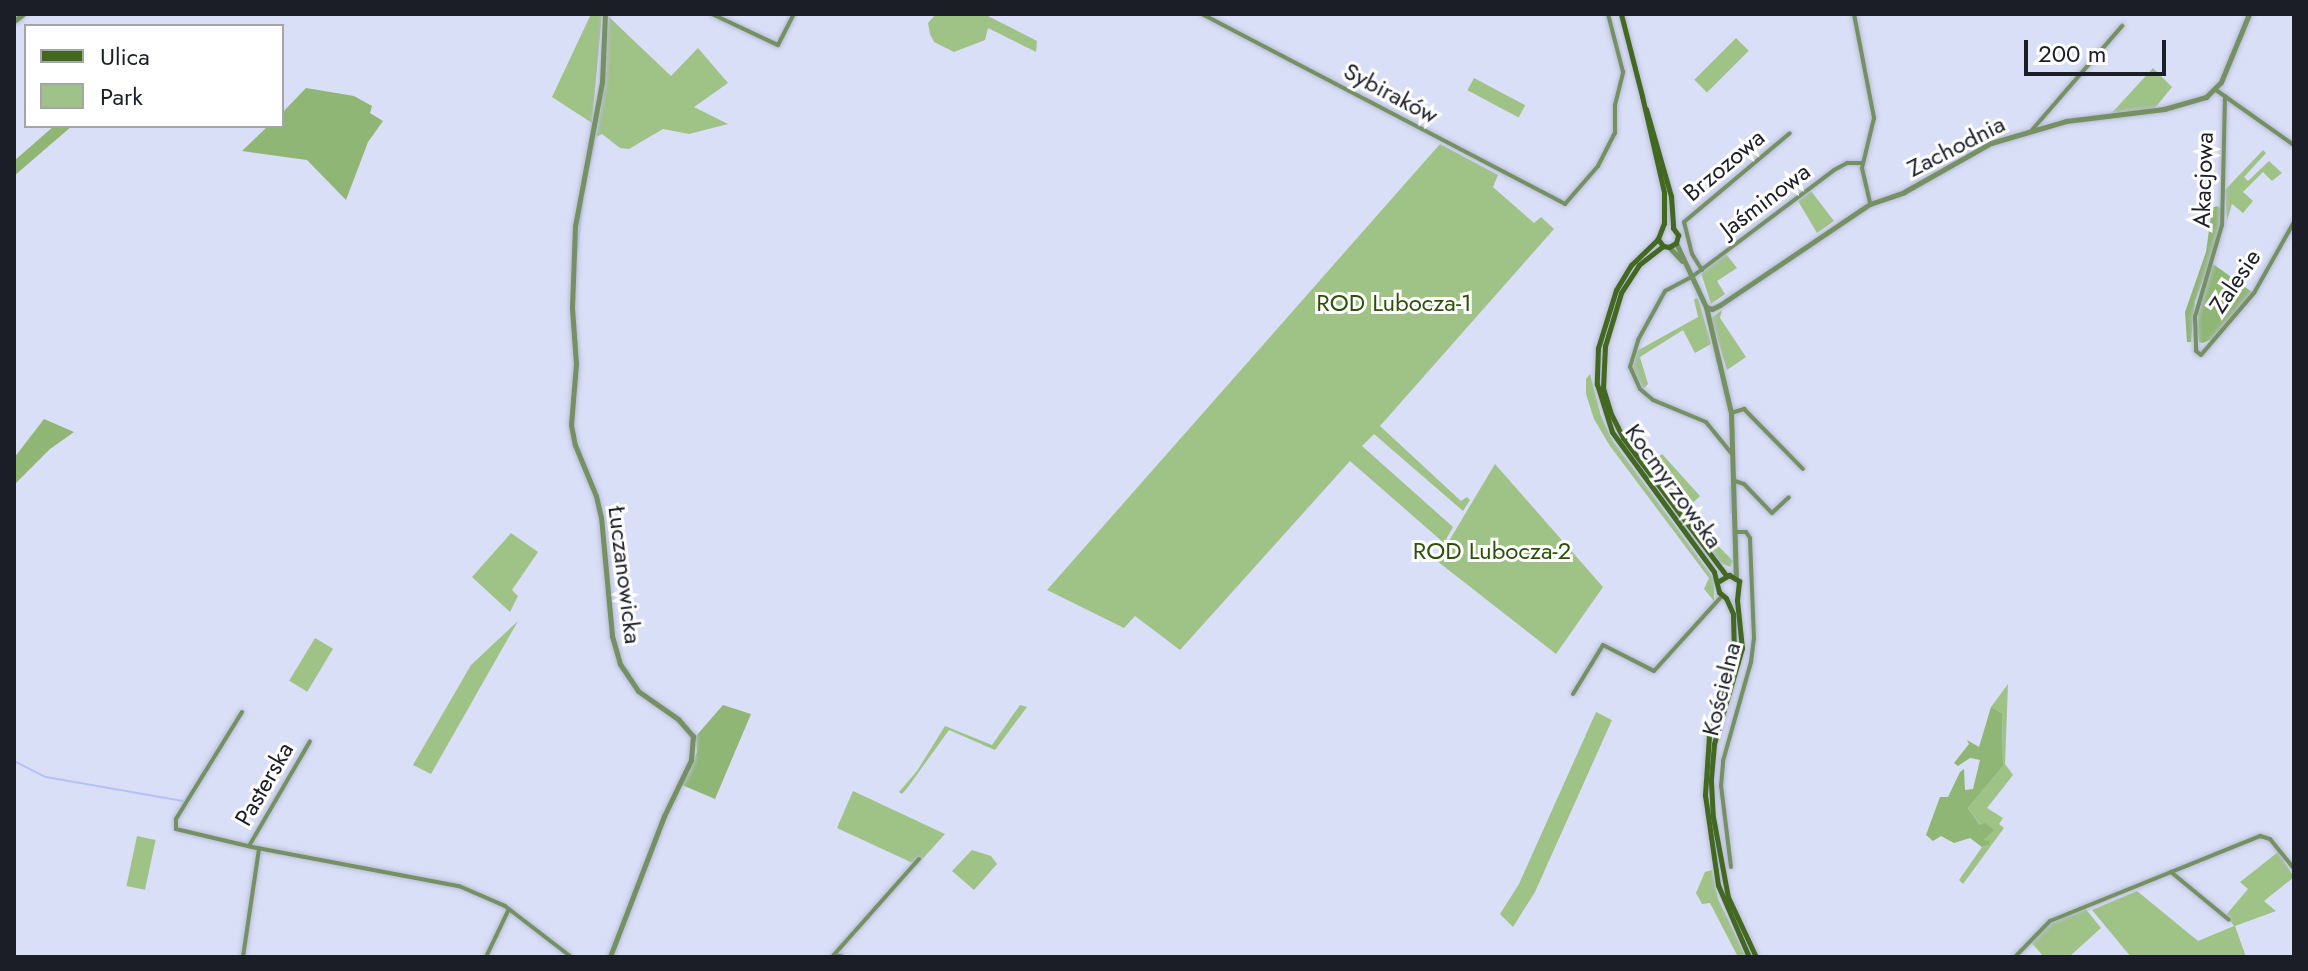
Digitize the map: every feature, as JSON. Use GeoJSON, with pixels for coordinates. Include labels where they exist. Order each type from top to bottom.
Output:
{"type":"FeatureCollection","features":[{"type":"Feature","properties":{"kind":"main road"},"geometry":{"type":"LineString","coordinates":[[1621,14],[1671,196],[1673,228],[1678,235],[1676,243],[1666,246],[1658,239],[1663,228],[1664,192],[1652,155],[1642,96]]}},
{"type":"Feature","properties":{"kind":"main road"},"geometry":{"type":"LineString","coordinates":[[1663,228],[1673,228]]}},
{"type":"Feature","properties":{"kind":"main road","name":"Kocmyrzowska"},"geometry":{"type":"LineString","coordinates":[[1658,239],[1631,265],[1616,290],[1598,348],[1598,393],[1612,432],[1719,581]]}},
{"type":"Feature","properties":{"kind":"main road","name":"Kocmyrzowska"},"geometry":{"type":"LineString","coordinates":[[1666,246],[1639,265],[1621,293],[1605,346],[1603,388],[1623,438],[1730,576]]}},
{"type":"Feature","properties":{"kind":"main road"},"geometry":{"type":"LineString","coordinates":[[1749,957],[1718,885],[1706,805],[1709,736],[1735,642],[1733,614],[1719,581],[1730,576],[1740,587],[1737,595],[1742,648],[1716,735],[1711,792],[1726,887],[1756,957]]}},
{"type":"Feature","properties":{"kind":"main road"},"geometry":{"type":"LineString","coordinates":[[1724,597],[1737,595]]}},
{"type":"Feature","properties":{"kind":"street"},"geometry":{"type":"LineString","coordinates":[[14,21],[23,14]]}},
{"type":"Feature","properties":{"kind":"street","name":"Łuczanowicka"},"geometry":{"type":"LineString","coordinates":[[605,14],[602,82],[574,239],[572,308],[576,364],[571,425],[601,517],[612,636],[620,664],[638,691],[678,719],[693,736],[691,760],[664,816],[610,957]]}},
{"type":"Feature","properties":{"kind":"street"},"geometry":{"type":"LineString","coordinates":[[712,14],[778,45],[794,14]]}},
{"type":"Feature","properties":{"kind":"street","name":"Sybiraków"},"geometry":{"type":"LineString","coordinates":[[1202,14],[1562,204],[1573,199],[1610,144],[1623,77]]}},
{"type":"Feature","properties":{"kind":"street"},"geometry":{"type":"LineString","coordinates":[[1607,14],[1623,77],[1636,74]]}},
{"type":"Feature","properties":{"kind":"street"},"geometry":{"type":"LineString","coordinates":[[1854,14],[1874,118],[1863,163],[1870,204]]}},
{"type":"Feature","properties":{"kind":"street"},"geometry":{"type":"LineString","coordinates":[[2249,14],[2216,90],[2294,145]]}},
{"type":"Feature","properties":{"kind":"street"},"geometry":{"type":"LineString","coordinates":[[2032,130],[2122,26]]}},
{"type":"Feature","properties":{"kind":"street","name":"Zachodnia"},"geometry":{"type":"LineString","coordinates":[[1706,307],[1716,307],[1870,204],[1904,192],[1991,143],[2066,121],[2164,109],[2206,97],[2216,90]]}},
{"type":"Feature","properties":{"kind":"street","name":"Akacjowa"},"geometry":{"type":"LineString","coordinates":[[2201,355],[2196,351],[2195,317],[2222,225],[2225,96]]}},
{"type":"Feature","properties":{"kind":"street","name":"Brzozowa"},"geometry":{"type":"LineString","coordinates":[[1702,270],[1692,254],[1684,222],[1790,133]]}},
{"type":"Feature","properties":{"kind":"street","name":"Jaśminowa"},"geometry":{"type":"LineString","coordinates":[[1734,454],[1706,422],[1650,398],[1631,374],[1631,356],[1665,291],[1702,270],[1834,170],[1847,163],[1863,163]]}},
{"type":"Feature","properties":{"kind":"street","name":"Zalesie"},"geometry":{"type":"LineString","coordinates":[[2201,355],[2254,293],[2294,222]]}},
{"type":"Feature","properties":{"kind":"street"},"geometry":{"type":"LineString","coordinates":[[1676,243],[1706,307],[1731,413],[1737,560],[1730,576]]}},
{"type":"Feature","properties":{"kind":"street"},"geometry":{"type":"LineString","coordinates":[[1666,246],[1686,265]]}},
{"type":"Feature","properties":{"kind":"street"},"geometry":{"type":"LineString","coordinates":[[1731,413],[1744,409],[1803,469]]}},
{"type":"Feature","properties":{"kind":"street"},"geometry":{"type":"LineString","coordinates":[[1735,481],[1744,484],[1772,513],[1789,497]]}},
{"type":"Feature","properties":{"kind":"street","name":"Kościelna"},"geometry":{"type":"LineString","coordinates":[[1731,867],[1721,786],[1723,761],[1751,662],[1754,639],[1750,538],[1746,532],[1736,532]]}},
{"type":"Feature","properties":{"kind":"street"},"geometry":{"type":"LineString","coordinates":[[1573,694],[1603,645],[1654,671],[1724,597]]}},
{"type":"Feature","properties":{"kind":"street"},"geometry":{"type":"LineString","coordinates":[[242,712],[175,826],[181,831],[444,881],[484,895],[509,909],[570,956]]}},
{"type":"Feature","properties":{"kind":"street","name":"Pasterska"},"geometry":{"type":"LineString","coordinates":[[248,846],[310,741]]}},
{"type":"Feature","properties":{"kind":"street"},"geometry":{"type":"LineString","coordinates":[[2015,957],[2045,923],[2264,835],[2294,869]]}},
{"type":"Feature","properties":{"kind":"street"},"geometry":{"type":"LineString","coordinates":[[243,957],[259,848]]}},
{"type":"Feature","properties":{"kind":"street"},"geometry":{"type":"LineString","coordinates":[[833,956],[919,859]]}},
{"type":"Feature","properties":{"kind":"street"},"geometry":{"type":"LineString","coordinates":[[2171,872],[2229,920]]}},
{"type":"Feature","properties":{"kind":"street"},"geometry":{"type":"LineString","coordinates":[[486,957],[509,909]]}},
{"type":"Feature","properties":{"kind":"street"},"geometry":{"type":"LineString","coordinates":[[833,956],[844,957]]}},
{"type":"Feature","properties":{"kind":"green space"},"geometry":{"type":"Polygon","coordinates":[[[591,14],[602,14],[592,123],[552,97],[591,14]]]}},
{"type":"Feature","properties":{"kind":"green space"},"geometry":{"type":"Polygon","coordinates":[[[936,14],[984,14],[1037,41],[1036,52],[988,28],[985,40],[954,52],[934,42],[930,34],[928,23],[936,14]]]}},
{"type":"Feature","properties":{"kind":"green space"},"geometry":{"type":"Polygon","coordinates":[[[609,17],[671,76],[698,48],[728,83],[694,107],[728,124],[689,134],[663,129],[629,149],[620,148],[602,134],[596,137],[609,17]]]}},
{"type":"Feature","properties":{"kind":"green space"},"geometry":{"type":"Polygon","coordinates":[[[1736,38],[1749,51],[1707,92],[1694,80],[1736,38]]]}},
{"type":"Feature","properties":{"kind":"green space"},"geometry":{"type":"Polygon","coordinates":[[[2153,68],[2172,87],[2155,108],[2110,115],[2153,68]]]}},
{"type":"Feature","properties":{"kind":"green space"},"geometry":{"type":"Polygon","coordinates":[[[1474,78],[1525,105],[1519,118],[1467,90],[1474,78]]]}},
{"type":"Feature","properties":{"kind":"green space"},"geometry":{"type":"Polygon","coordinates":[[[306,88],[354,96],[372,106],[370,113],[383,121],[368,142],[346,200],[307,160],[242,151],[266,128],[284,128],[284,111],[306,88]]]}},
{"type":"Feature","properties":{"kind":"green space"},"geometry":{"type":"Polygon","coordinates":[[[52,128],[70,128],[14,176],[14,161],[52,128]]]}},
{"type":"Feature","properties":{"kind":"green space","name":"ROD Lubocza-1"},"geometry":{"type":"Polygon","coordinates":[[[1440,144],[1498,175],[1493,187],[1534,223],[1541,217],[1554,229],[1380,426],[1461,501],[1467,497],[1470,500],[1463,511],[1374,434],[1362,446],[1453,527],[1444,543],[1350,461],[1180,650],[1135,616],[1124,628],[1047,590],[1440,144]]]}},
{"type":"Feature","properties":{"kind":"green space"},"geometry":{"type":"Polygon","coordinates":[[[2263,150],[2266,153],[2244,177],[2248,181],[2269,161],[2282,173],[2272,181],[2263,172],[2243,192],[2253,201],[2243,213],[2232,204],[2227,221],[2225,190],[2263,150]]]}},
{"type":"Feature","properties":{"kind":"green space"},"geometry":{"type":"Polygon","coordinates":[[[1811,191],[1834,221],[1817,233],[1798,201],[1811,191]]]}},
{"type":"Feature","properties":{"kind":"green space"},"geometry":{"type":"Polygon","coordinates":[[[2217,206],[2222,209],[2220,224],[2213,254],[2195,301],[2191,342],[2187,342],[2185,312],[2206,252],[2212,208],[2217,206]]]}},
{"type":"Feature","properties":{"kind":"green space"},"geometry":{"type":"Polygon","coordinates":[[[1726,254],[1737,268],[1717,281],[1725,294],[1711,304],[1701,273],[1726,254]]]}},
{"type":"Feature","properties":{"kind":"green space"},"geometry":{"type":"Polygon","coordinates":[[[2213,264],[2252,292],[2217,337],[2203,343],[2199,342],[2197,327],[2199,300],[2213,264]]]}},
{"type":"Feature","properties":{"kind":"green space"},"geometry":{"type":"Polygon","coordinates":[[[1698,298],[1711,344],[1695,353],[1683,330],[1640,357],[1648,384],[1643,389],[1633,368],[1637,351],[1698,317],[1694,299],[1698,298]]]}},
{"type":"Feature","properties":{"kind":"green space"},"geometry":{"type":"Polygon","coordinates":[[[1722,310],[1720,318],[1746,357],[1727,370],[1711,318],[1722,310]]]}},
{"type":"Feature","properties":{"kind":"green space"},"geometry":{"type":"Polygon","coordinates":[[[1590,374],[1601,416],[1612,440],[1714,579],[1714,601],[1704,589],[1709,578],[1610,446],[1594,419],[1586,394],[1586,379],[1590,374]]]}},
{"type":"Feature","properties":{"kind":"green space"},"geometry":{"type":"Polygon","coordinates":[[[44,419],[74,432],[50,449],[14,485],[14,458],[44,419]]]}},
{"type":"Feature","properties":{"kind":"green space"},"geometry":{"type":"Polygon","coordinates":[[[1662,454],[1700,496],[1684,511],[1733,561],[1730,567],[1719,562],[1649,464],[1662,454]]]}},
{"type":"Feature","properties":{"kind":"green space","name":"ROD Lubocza-2"},"geometry":{"type":"Polygon","coordinates":[[[1495,464],[1603,587],[1556,654],[1437,561],[1495,464]]]}},
{"type":"Feature","properties":{"kind":"green space"},"geometry":{"type":"Polygon","coordinates":[[[511,533],[538,552],[512,590],[518,596],[510,612],[472,577],[511,533]]]}},
{"type":"Feature","properties":{"kind":"green space"},"geometry":{"type":"Polygon","coordinates":[[[518,621],[431,774],[413,765],[471,665],[518,621]]]}},
{"type":"Feature","properties":{"kind":"green space"},"geometry":{"type":"Polygon","coordinates":[[[315,638],[333,649],[307,692],[289,681],[315,638]]]}},
{"type":"Feature","properties":{"kind":"green space"},"geometry":{"type":"Polygon","coordinates":[[[2008,684],[2005,764],[2013,775],[1987,808],[2003,818],[1999,824],[2004,828],[1963,884],[1959,880],[1982,847],[1989,845],[1982,841],[1987,834],[1968,808],[2003,766],[2002,713],[1991,707],[2008,684]]]}},
{"type":"Feature","properties":{"kind":"green space"},"geometry":{"type":"Polygon","coordinates":[[[723,705],[751,714],[715,799],[682,785],[697,752],[696,736],[723,705]]]}},
{"type":"Feature","properties":{"kind":"green space"},"geometry":{"type":"Polygon","coordinates":[[[1020,705],[1027,707],[995,750],[949,730],[908,787],[902,794],[899,792],[917,771],[945,726],[992,745],[1020,705]]]}},
{"type":"Feature","properties":{"kind":"green space"},"geometry":{"type":"Polygon","coordinates":[[[1991,707],[2002,713],[2003,766],[1968,808],[1980,825],[1985,823],[1994,830],[1983,840],[1990,841],[1989,845],[1982,847],[1970,838],[1954,843],[1941,836],[1933,841],[1926,835],[1940,797],[1948,797],[1964,769],[1965,790],[1973,789],[1980,760],[1970,758],[1958,766],[1954,763],[1969,744],[1967,740],[1979,747],[1991,707]]]}},
{"type":"Feature","properties":{"kind":"green space"},"geometry":{"type":"Polygon","coordinates":[[[1596,712],[1612,720],[1535,892],[1513,927],[1500,914],[1519,884],[1596,712]]]}},
{"type":"Feature","properties":{"kind":"green space"},"geometry":{"type":"Polygon","coordinates":[[[853,791],[945,834],[917,865],[837,828],[853,791]]]}},
{"type":"Feature","properties":{"kind":"green space"},"geometry":{"type":"Polygon","coordinates":[[[137,836],[156,840],[145,890],[126,886],[137,836]]]}},
{"type":"Feature","properties":{"kind":"green space"},"geometry":{"type":"Polygon","coordinates":[[[972,850],[991,856],[997,864],[974,890],[952,871],[972,850]]]}},
{"type":"Feature","properties":{"kind":"green space"},"geometry":{"type":"Polygon","coordinates":[[[2278,852],[2294,877],[2264,901],[2276,911],[2235,926],[2246,957],[2131,957],[2092,910],[2137,891],[2198,941],[2234,926],[2226,915],[2248,889],[2240,882],[2278,852]]]}},
{"type":"Feature","properties":{"kind":"green space"},"geometry":{"type":"Polygon","coordinates":[[[1712,870],[1718,899],[1746,957],[1738,957],[1710,903],[1702,904],[1696,893],[1705,872],[1712,870]]]}},
{"type":"Feature","properties":{"kind":"green space"},"geometry":{"type":"Polygon","coordinates":[[[2085,908],[2101,928],[2069,957],[2044,957],[2031,942],[2042,927],[2085,908]]]}},
{"type":"Feature","properties":{"kind":"waterway"},"geometry":{"type":"LineString","coordinates":[[598,120],[601,101]]}},
{"type":"Feature","properties":{"kind":"waterway"},"geometry":{"type":"LineString","coordinates":[[584,192],[598,123]]}},
{"type":"Feature","properties":{"kind":"waterway"},"geometry":{"type":"LineString","coordinates":[[577,252],[583,199]]}},
{"type":"Feature","properties":{"kind":"waterway"},"geometry":{"type":"LineString","coordinates":[[1730,486],[1731,513]]}},
{"type":"Feature","properties":{"kind":"waterway"},"geometry":{"type":"LineString","coordinates":[[14,761],[46,777],[183,801]]}}]}
